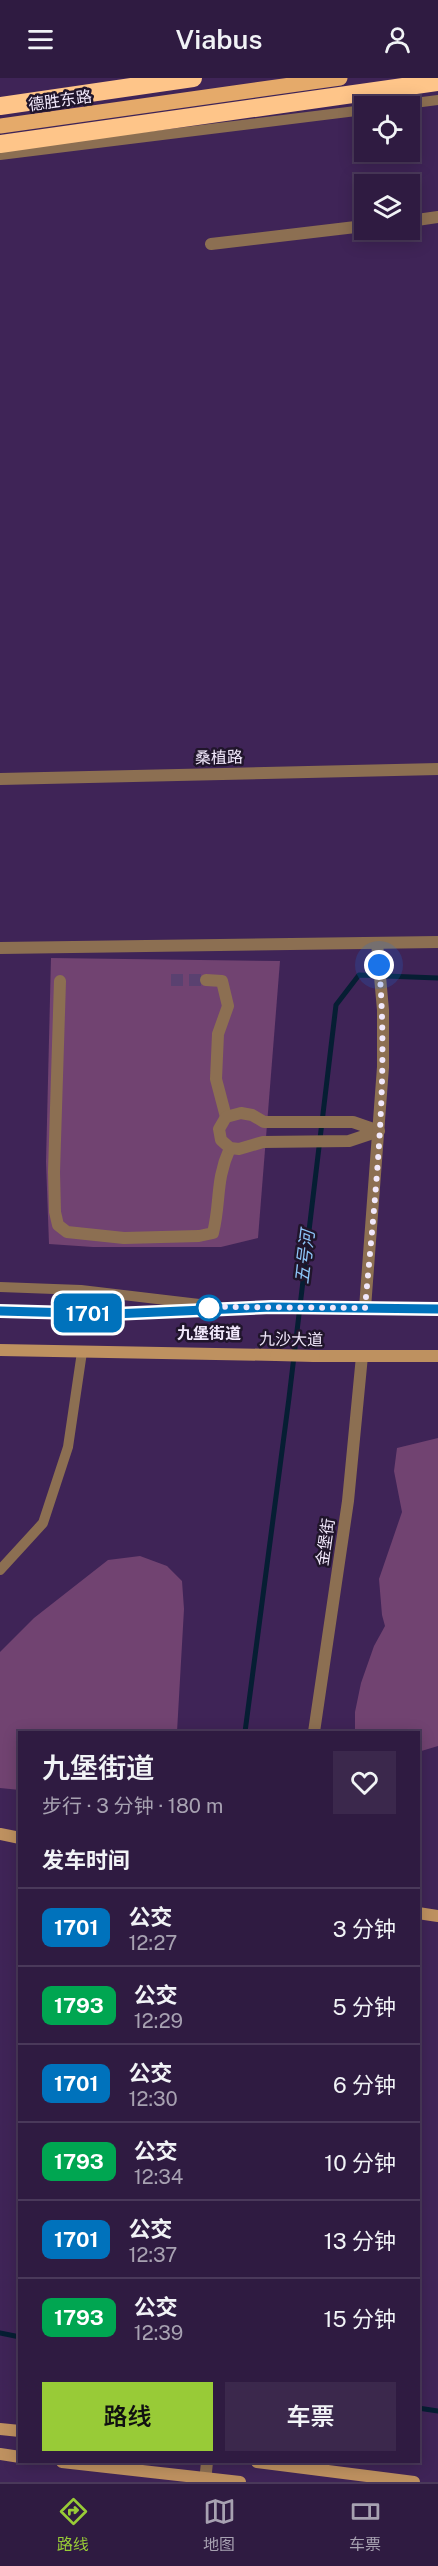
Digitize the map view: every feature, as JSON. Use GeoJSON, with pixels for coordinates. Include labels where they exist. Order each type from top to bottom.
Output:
{"type":"FeatureCollection","features":[{"type":"Feature","properties":{"kind":"highway"},"geometry":{"type":"LineString","coordinates":[[0,106],[193,78]]}},
{"type":"Feature","properties":{"kind":"highway"},"geometry":{"type":"LineString","coordinates":[[0,144],[438,82]]}},
{"type":"Feature","properties":{"kind":"main road","name":"德胜东路"},"geometry":{"type":"LineString","coordinates":[[0,126],[340,78]]}},
{"type":"Feature","properties":{"kind":"main road","name":"九沙大道"},"geometry":{"type":"LineString","coordinates":[[0,1311],[113,1314],[228,1307],[438,1309]]}},
{"type":"Feature","properties":{"kind":"main road","name":"九沙大道"},"geometry":{"type":"LineString","coordinates":[[0,1350],[438,1356]]}},
{"type":"Feature","properties":{"kind":"main road"},"geometry":{"type":"LineString","coordinates":[[0,1834],[18,1838]]}},
{"type":"Feature","properties":{"kind":"main road"},"geometry":{"type":"LineString","coordinates":[[420,1913],[438,1916]]}},
{"type":"Feature","properties":{"kind":"main road"},"geometry":{"type":"LineString","coordinates":[[0,2428],[18,2431]]}},
{"type":"Feature","properties":{"kind":"main road"},"geometry":{"type":"LineString","coordinates":[[0,2454],[18,2457]]}},
{"type":"Feature","properties":{"kind":"main road"},"geometry":{"type":"LineString","coordinates":[[70,2463],[205,2481],[240,2482]]}},
{"type":"Feature","properties":{"kind":"main road"},"geometry":{"type":"LineString","coordinates":[[265,2463],[414,2482]]}},
{"type":"Feature","properties":{"kind":"street"},"geometry":{"type":"LineString","coordinates":[[420,220],[438,217]]}},
{"type":"Feature","properties":{"kind":"street"},"geometry":{"type":"LineString","coordinates":[[211,244],[354,227]]}},
{"type":"Feature","properties":{"kind":"street","name":"桑植路"},"geometry":{"type":"LineString","coordinates":[[0,779],[438,769]]}},
{"type":"Feature","properties":{"kind":"street"},"geometry":{"type":"LineString","coordinates":[[0,948],[438,942]]}},
{"type":"Feature","properties":{"kind":"street"},"geometry":{"type":"LineString","coordinates":[[365,1308],[383,1067],[383,1010],[377,943]]}},
{"type":"Feature","properties":{"kind":"street"},"geometry":{"type":"LineString","coordinates":[[207,980],[222,981],[228,1006],[218,1034],[216,1079],[226,1117]]}},
{"type":"Feature","properties":{"kind":"street"},"geometry":{"type":"LineString","coordinates":[[60,981],[54,1172],[55,1212],[58,1225],[67,1232],[124,1238],[199,1236],[213,1233],[217,1217],[217,1192],[221,1167],[230,1148]]}},
{"type":"Feature","properties":{"kind":"street"},"geometry":{"type":"LineString","coordinates":[[241,1113],[252,1115],[264,1122],[353,1122],[379,1131],[349,1141],[263,1142],[239,1149],[230,1148],[221,1140],[219,1129],[226,1117],[241,1113]]}},
{"type":"Feature","properties":{"kind":"street","name":"金堡街"},"geometry":{"type":"LineString","coordinates":[[314,1731],[348,1501],[362,1356]]}},
{"type":"Feature","properties":{"kind":"street"},"geometry":{"type":"LineString","coordinates":[[205,2481],[207,2463]]}},
{"type":"Feature","properties":{"kind":"lane"},"geometry":{"type":"LineString","coordinates":[[420,102],[438,100]]}},
{"type":"Feature","properties":{"kind":"lane"},"geometry":{"type":"LineString","coordinates":[[0,155],[354,111]]}},
{"type":"Feature","properties":{"kind":"lane"},"geometry":{"type":"LineString","coordinates":[[0,1287],[81,1290],[228,1307]]}},
{"type":"Feature","properties":{"kind":"lane"},"geometry":{"type":"LineString","coordinates":[[0,1570],[43,1523],[68,1447],[82,1352]]}},
{"type":"Feature","properties":{"kind":"building"},"geometry":{"type":"Polygon","coordinates":[[[51,958],[280,961],[258,1238],[221,1247],[93,1247],[49,1244],[46,1162],[51,958]]]}},
{"type":"Feature","properties":{"kind":"building"},"geometry":{"type":"Polygon","coordinates":[[[438,1438],[438,1746],[420,1751],[420,1731],[355,1731],[355,1712],[361,1683],[374,1646],[385,1626],[379,1579],[402,1512],[394,1471],[397,1448],[438,1438]]]}},
{"type":"Feature","properties":{"kind":"building"},"geometry":{"type":"Polygon","coordinates":[[[140,1556],[167,1566],[182,1581],[184,1609],[177,1731],[18,1731],[18,1790],[0,1788],[0,1652],[34,1618],[108,1560],[140,1556]]]}},
{"type":"Feature","properties":{"kind":"waterway","name":"五号河"},"geometry":{"type":"LineString","coordinates":[[245,1731],[289,1398],[336,1005],[359,975],[438,978]]}},
{"type":"Feature","properties":{"kind":"waterway"},"geometry":{"type":"LineString","coordinates":[[0,2333],[18,2337]]}},
{"type":"Feature","properties":{"kind":"waterway"},"geometry":{"type":"LineString","coordinates":[[420,2408],[438,2411]]}},
{"type":"Feature","properties":{"kind":"tunnel"},"geometry":{"type":"LineString","coordinates":[[171,980],[206,980]]}},
{"type":"Feature","properties":{"kind":"bus line","name":"1701"},"geometry":{"type":"LineString","coordinates":[[0,1311],[113,1314],[228,1307],[438,1309]]}},
{"type":"Feature","properties":{"kind":"place","name":"九堡街道"},"geometry":{"type":"Point","coordinates":[209,1308]}},
{"type":"Feature","properties":{"kind":"route"},"geometry":{"type":"LineString","coordinates":[[209,1308],[207,1305],[365,1308],[383,1067],[383,1010],[379,965]]}}]}
